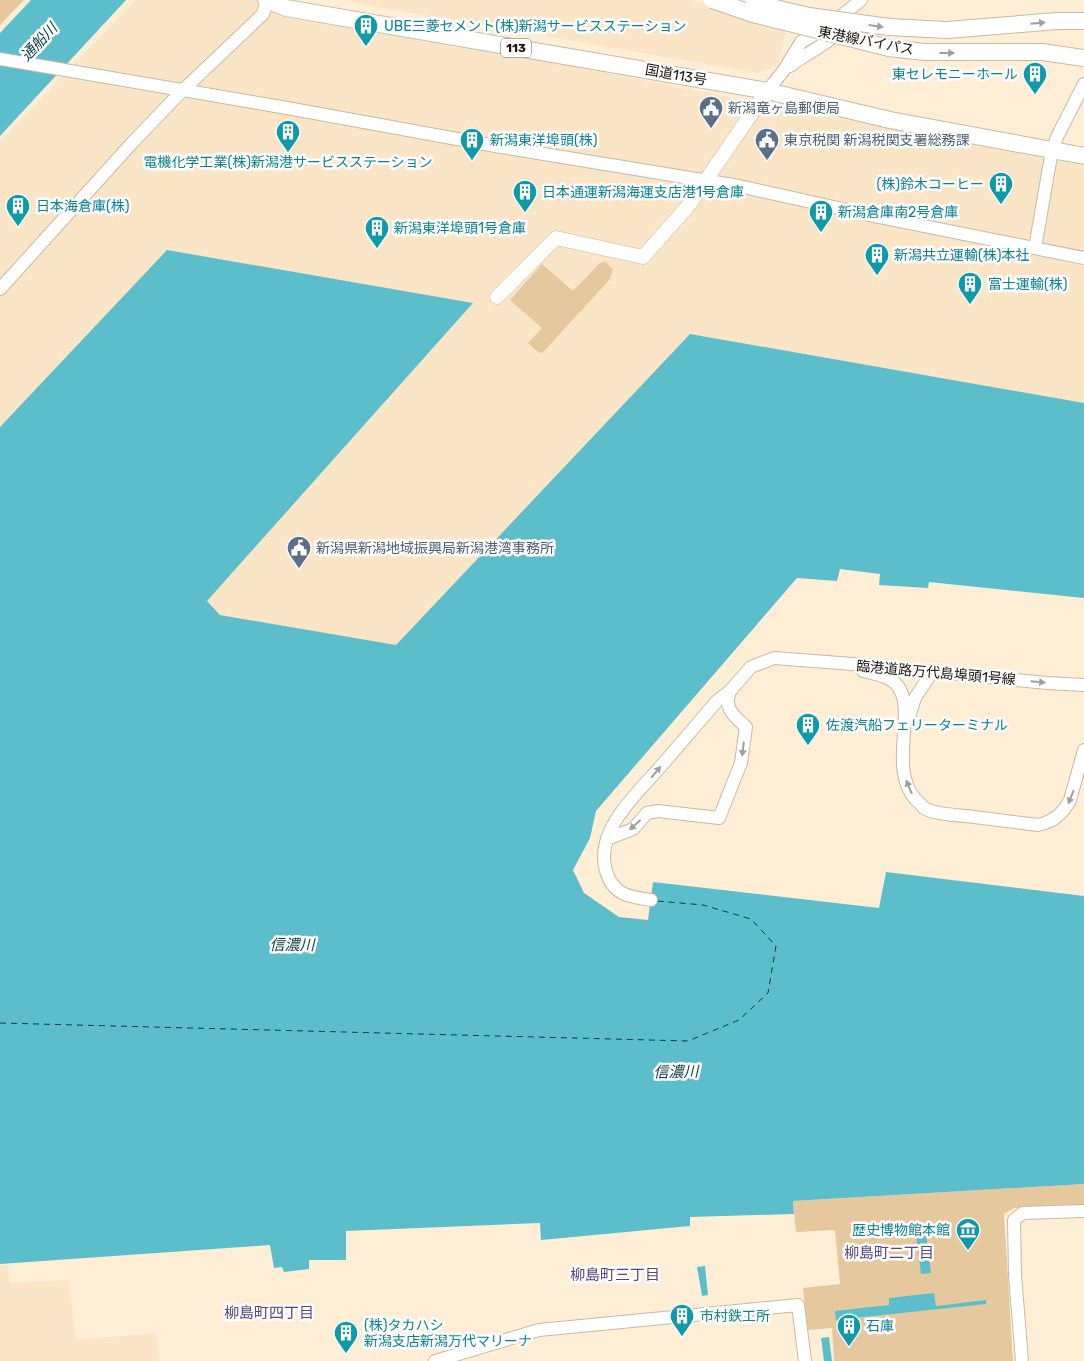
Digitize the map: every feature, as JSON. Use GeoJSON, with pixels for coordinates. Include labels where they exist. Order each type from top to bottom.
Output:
{"type":"FeatureCollection","features":[{"type":"Feature","properties":{"kind":"highway","name":"国道113号"},"geometry":{"type":"LineString","coordinates":[[267,0],[286,8],[768,91],[890,120],[1084,156]]}},
{"type":"Feature","properties":{"kind":"highway","name":"東港線バイパス"},"geometry":{"type":"LineString","coordinates":[[712,0],[753,14],[889,48],[932,53],[1042,52],[1084,58]]}},
{"type":"Feature","properties":{"kind":"highway","name":"東港線バイパス"},"geometry":{"type":"LineString","coordinates":[[742,0],[810,16],[889,27],[947,30],[1084,20]]}},
{"type":"Feature","properties":{"kind":"main road"},"geometry":{"type":"LineString","coordinates":[[497,297],[556,238],[643,257],[689,205],[768,91]]}},
{"type":"Feature","properties":{"kind":"street"},"geometry":{"type":"LineString","coordinates":[[0,289],[132,143],[182,91],[263,14],[267,0]]}},
{"type":"Feature","properties":{"kind":"street"},"geometry":{"type":"LineString","coordinates":[[768,91],[784,70],[832,39],[848,24],[862,0]]}},
{"type":"Feature","properties":{"kind":"street"},"geometry":{"type":"LineString","coordinates":[[0,59],[305,111],[501,147],[739,186],[874,216],[1084,258]]}},
{"type":"Feature","properties":{"kind":"street"},"geometry":{"type":"LineString","coordinates":[[1036,248],[1052,150],[1084,84]]}},
{"type":"Feature","properties":{"kind":"street"},"geometry":{"type":"LineString","coordinates":[[651,900],[627,896],[616,888],[607,873],[604,858],[607,839],[619,816],[717,701],[730,691],[752,667],[774,658],[850,665]]}},
{"type":"Feature","properties":{"kind":"street","name":"臨港道路万代島埠頭1号線"},"geometry":{"type":"LineString","coordinates":[[850,665],[1080,686]]}},
{"type":"Feature","properties":{"kind":"street","name":"臨港道路万代島埠頭1号線"},"geometry":{"type":"LineString","coordinates":[[850,665],[857,669],[885,677],[899,687],[904,702],[904,772],[912,795],[924,808],[946,814],[1038,825],[1047,823],[1057,818],[1066,807],[1073,792],[1084,750]]}},
{"type":"Feature","properties":{"kind":"street"},"geometry":{"type":"LineString","coordinates":[[903,738],[915,698],[932,672]]}},
{"type":"Feature","properties":{"kind":"street"},"geometry":{"type":"LineString","coordinates":[[607,839],[632,829],[647,813],[658,811],[719,818],[741,763],[746,727],[729,711],[727,698],[730,691]]}},
{"type":"Feature","properties":{"kind":"street"},"geometry":{"type":"LineString","coordinates":[[1022,1361],[1015,1275],[1014,1220],[1023,1213],[1084,1211]]}},
{"type":"Feature","properties":{"kind":"street"},"geometry":{"type":"LineString","coordinates":[[435,1361],[539,1330],[798,1306],[805,1361]]}},
{"type":"Feature","properties":{"kind":"shaded area"},"geometry":{"type":"Polygon","coordinates":[[[0,0],[24,0],[0,25],[0,0]]]}},
{"type":"Feature","properties":{"kind":"shaded area"},"geometry":{"type":"Polygon","coordinates":[[[135,0],[259,0],[278,16],[509,54],[1084,166],[1084,403],[690,334],[396,645],[220,615],[207,601],[472,304],[167,250],[0,427],[0,142],[135,0]]]}},
{"type":"Feature","properties":{"kind":"shaded area"},"geometry":{"type":"Polygon","coordinates":[[[351,0],[690,0],[786,30],[778,65],[757,73],[350,2],[351,0]]]}},
{"type":"Feature","properties":{"kind":"shaded area"},"geometry":{"type":"Polygon","coordinates":[[[605,261],[613,270],[610,279],[546,349],[542,353],[538,352],[528,343],[542,328],[510,300],[542,264],[573,291],[600,263],[605,261]]]}},
{"type":"Feature","properties":{"kind":"shaded area"},"geometry":{"type":"Polygon","coordinates":[[[1084,1184],[1084,1205],[1014,1208],[1004,1214],[1013,1361],[834,1361],[832,1328],[808,1330],[803,1288],[840,1284],[835,1230],[796,1232],[793,1201],[1084,1184]]]}},
{"type":"Feature","properties":{"kind":"shaded area"},"geometry":{"type":"Polygon","coordinates":[[[8,1265],[10,1283],[69,1280],[76,1340],[156,1333],[159,1361],[0,1361],[0,1266],[8,1265]]]}},
{"type":"Feature","properties":{"kind":"water","name":"通船川"},"geometry":{"type":"Polygon","coordinates":[[[31,0],[126,0],[0,136],[0,33],[31,0]]]}},
{"type":"Feature","properties":{"kind":"water","name":"信濃川"},"geometry":{"type":"Polygon","coordinates":[[[167,250],[473,303],[207,601],[220,615],[396,645],[690,334],[1084,403],[1084,598],[929,582],[928,588],[879,585],[880,574],[840,569],[837,581],[797,578],[596,811],[590,838],[573,870],[584,893],[619,917],[648,920],[653,882],[879,908],[886,872],[1084,896],[1084,1184],[793,1201],[794,1214],[690,1217],[690,1226],[541,1240],[540,1223],[346,1231],[346,1260],[309,1260],[309,1269],[284,1272],[282,1267],[274,1268],[270,1245],[0,1264],[0,427],[167,250]]]}},
{"type":"Feature","properties":{"kind":"water"},"geometry":{"type":"Polygon","coordinates":[[[926,1233],[931,1273],[921,1274],[916,1234],[926,1233]]]}},
{"type":"Feature","properties":{"kind":"water"},"geometry":{"type":"Polygon","coordinates":[[[705,1266],[708,1295],[702,1296],[697,1267],[705,1266]]]}},
{"type":"Feature","properties":{"kind":"water"},"geometry":{"type":"Polygon","coordinates":[[[934,1293],[936,1306],[986,1300],[986,1304],[836,1320],[835,1311],[889,1305],[889,1298],[934,1293]]]}},
{"type":"Feature","properties":{"kind":"water"},"geometry":{"type":"Polygon","coordinates":[[[829,1337],[832,1361],[824,1361],[821,1338],[829,1337]]]}},
{"type":"Feature","properties":{"kind":"ferry route"},"geometry":{"type":"LineString","coordinates":[[0,1023],[688,1041],[739,1020],[768,993],[776,946],[751,919],[703,905],[657,901]]}},
{"type":"Feature","properties":{"kind":"place","name":"UBE三菱セメント(株)新潟サービスステーション"},"geometry":{"type":"Point","coordinates":[366,47]}},
{"type":"Feature","properties":{"kind":"place","name":"東セレモニーホール"},"geometry":{"type":"Point","coordinates":[1035,95]}},
{"type":"Feature","properties":{"kind":"place","name":"新潟竜ヶ島郵便局"},"geometry":{"type":"Point","coordinates":[711,129]}},
{"type":"Feature","properties":{"kind":"place","name":"電機化学工業(株)新潟港サービスステーション"},"geometry":{"type":"Point","coordinates":[288,153]}},
{"type":"Feature","properties":{"kind":"place","name":"新潟東洋埠頭(株)"},"geometry":{"type":"Point","coordinates":[472,161]}},
{"type":"Feature","properties":{"kind":"place","name":"東京税関 新潟税関支署総務課"},"geometry":{"type":"Point","coordinates":[767,161]}},
{"type":"Feature","properties":{"kind":"place","name":"(株)鈴木コーヒー"},"geometry":{"type":"Point","coordinates":[1001,205]}},
{"type":"Feature","properties":{"kind":"place","name":"日本通運新潟海運支店港1号倉庫"},"geometry":{"type":"Point","coordinates":[525,213]}},
{"type":"Feature","properties":{"kind":"place","name":"日本海倉庫(株)"},"geometry":{"type":"Point","coordinates":[18,227]}},
{"type":"Feature","properties":{"kind":"place","name":"新潟倉庫南2号倉庫"},"geometry":{"type":"Point","coordinates":[821,233]}},
{"type":"Feature","properties":{"kind":"place","name":"新潟東洋埠頭1号倉庫"},"geometry":{"type":"Point","coordinates":[377,249]}},
{"type":"Feature","properties":{"kind":"place","name":"新潟共立運輸(株)本社"},"geometry":{"type":"Point","coordinates":[877,276]}},
{"type":"Feature","properties":{"kind":"place","name":"富士運輸(株)"},"geometry":{"type":"Point","coordinates":[970,305]}},
{"type":"Feature","properties":{"kind":"place","name":"新潟県新潟地域振興局新潟港湾事務所"},"geometry":{"type":"Point","coordinates":[299,569]}},
{"type":"Feature","properties":{"kind":"place","name":"佐渡汽船フェリーターミナル"},"geometry":{"type":"Point","coordinates":[808,746]}},
{"type":"Feature","properties":{"kind":"place","name":"歴史博物館本館"},"geometry":{"type":"Point","coordinates":[968,1251]}},
{"type":"Feature","properties":{"kind":"place","name":"市村鉄工所"},"geometry":{"type":"Point","coordinates":[682,1337]}},
{"type":"Feature","properties":{"kind":"place","name":"石庫"},"geometry":{"type":"Point","coordinates":[849,1347]}},
{"type":"Feature","properties":{"kind":"place","name":"(株)タカハシ 新潟支店新潟万代マリーナ"},"geometry":{"type":"Point","coordinates":[346,1354]}},
{"type":"Feature","properties":{"kind":"district","name":"柳島町二丁目"},"geometry":{"type":"Point","coordinates":[889,1253]}},
{"type":"Feature","properties":{"kind":"district","name":"柳島町三丁目"},"geometry":{"type":"Point","coordinates":[615,1275]}},
{"type":"Feature","properties":{"kind":"district","name":"柳島町四丁目"},"geometry":{"type":"Point","coordinates":[269,1313]}}]}
